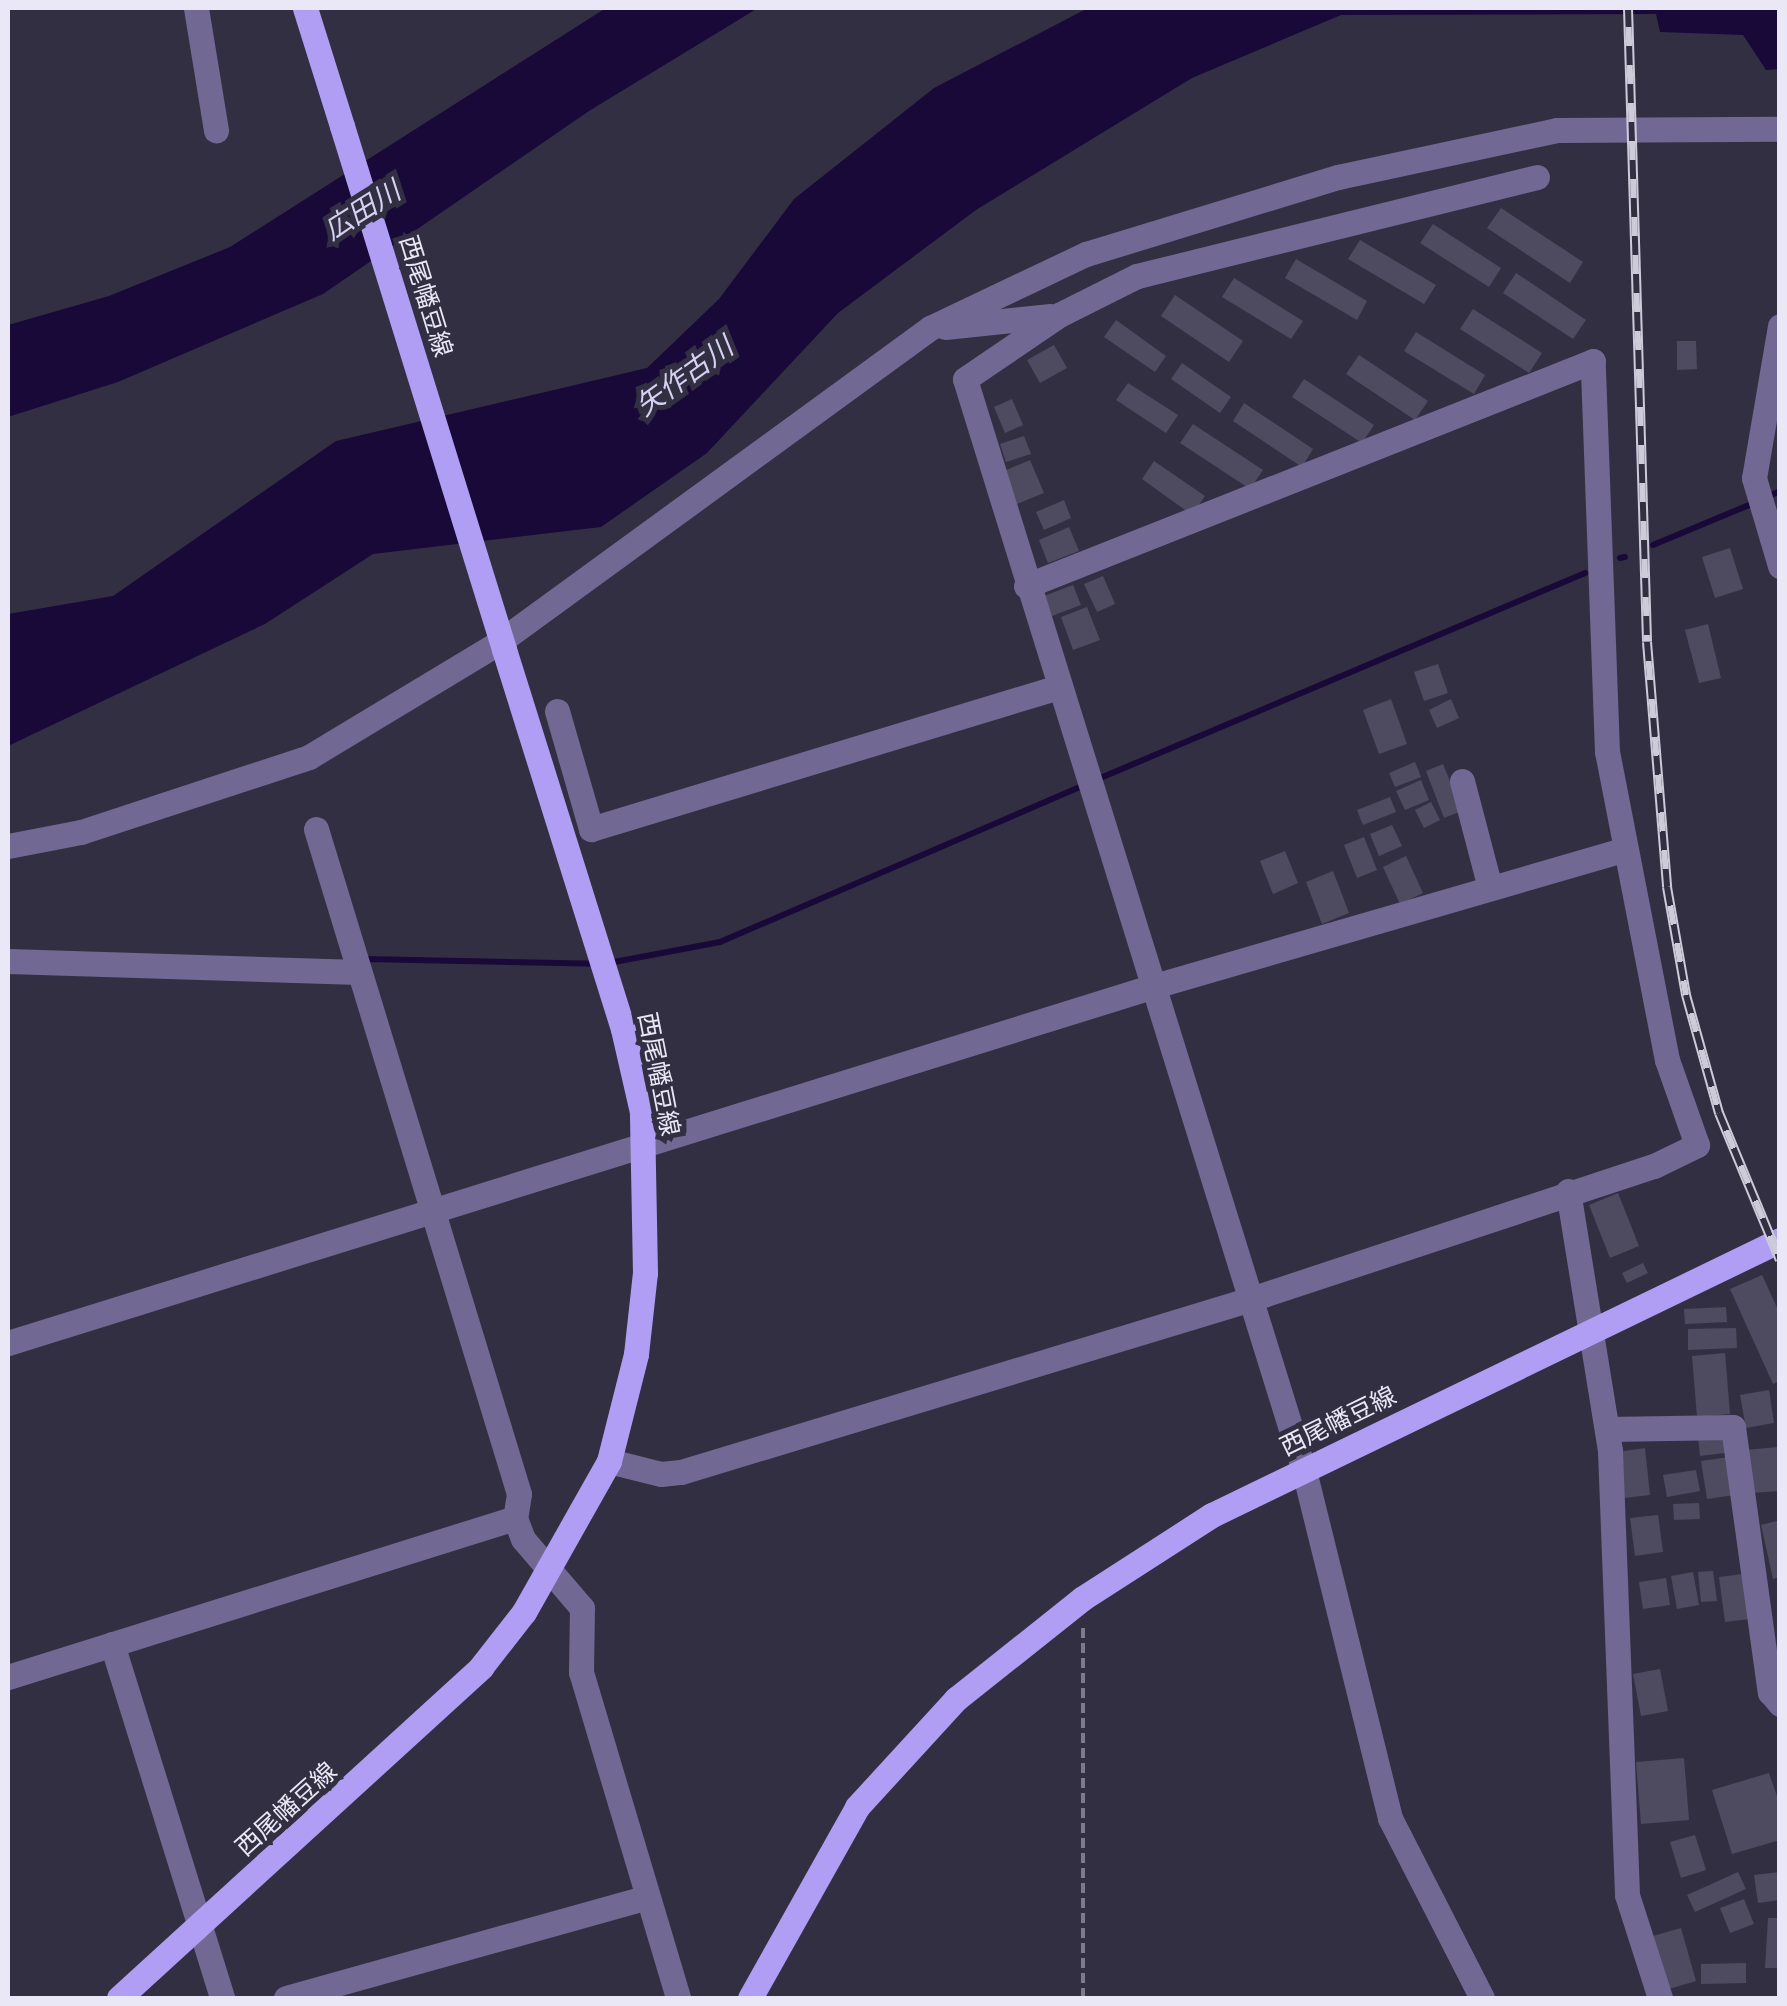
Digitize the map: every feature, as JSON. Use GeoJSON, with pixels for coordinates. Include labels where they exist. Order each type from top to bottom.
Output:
{"type":"FeatureCollection","features":[{"type":"Feature","properties":{"kind":"main road","name":"西尾幡豆線"},"geometry":{"type":"LineString","coordinates":[[119,1998],[446,1704],[505,1638],[610,1461],[636,1354],[645,1273],[644,1147],[623,1029],[305,8]]}},
{"type":"Feature","properties":{"kind":"main road","name":"西尾幡豆線"},"geometry":{"type":"LineString","coordinates":[[750,1998],[857,1807],[956,1699],[1084,1598],[1146,1553],[1304,1470],[1780,1240]]}},
{"type":"Feature","properties":{"kind":"street"},"geometry":{"type":"LineString","coordinates":[[196,8],[216,130]]}},
{"type":"Feature","properties":{"kind":"street"},"geometry":{"type":"LineString","coordinates":[[8,846],[81,832],[309,757],[498,643],[930,328],[1086,254],[1338,178],[1557,130],[1780,129]]}},
{"type":"Feature","properties":{"kind":"street"},"geometry":{"type":"LineString","coordinates":[[1482,1998],[1390,1818],[1304,1470],[1057,686],[965,379],[1059,315],[1137,276],[1537,177]]}},
{"type":"Feature","properties":{"kind":"street"},"geometry":{"type":"LineString","coordinates":[[930,328],[1059,315]]}},
{"type":"Feature","properties":{"kind":"street"},"geometry":{"type":"LineString","coordinates":[[1780,326],[1754,478],[1780,566]]}},
{"type":"Feature","properties":{"kind":"street"},"geometry":{"type":"LineString","coordinates":[[610,1461],[661,1474],[682,1472],[1248,1300],[1568,1191],[1654,1166],[1697,1144],[1667,1060],[1608,752],[1593,362],[1026,586]]}},
{"type":"Feature","properties":{"kind":"street"},"geometry":{"type":"LineString","coordinates":[[557,711],[590,829],[1057,686]]}},
{"type":"Feature","properties":{"kind":"street"},"geometry":{"type":"LineString","coordinates":[[1462,781],[1490,884]]}},
{"type":"Feature","properties":{"kind":"street"},"geometry":{"type":"LineString","coordinates":[[316,829],[519,1494],[514,1518],[523,1539],[582,1608],[580,1672],[678,1998]]}},
{"type":"Feature","properties":{"kind":"street"},"geometry":{"type":"LineString","coordinates":[[8,1343],[1151,987],[1490,884],[1624,850]]}},
{"type":"Feature","properties":{"kind":"street"},"geometry":{"type":"LineString","coordinates":[[8,961],[359,972]]}},
{"type":"Feature","properties":{"kind":"street"},"geometry":{"type":"LineString","coordinates":[[1568,1191],[1606,1429],[1627,1760],[1627,1895],[1660,1998]]}},
{"type":"Feature","properties":{"kind":"street"},"geometry":{"type":"LineString","coordinates":[[1606,1429],[1733,1427],[1770,1692],[1780,1704]]}},
{"type":"Feature","properties":{"kind":"street"},"geometry":{"type":"LineString","coordinates":[[8,1677],[514,1518]]}},
{"type":"Feature","properties":{"kind":"street"},"geometry":{"type":"LineString","coordinates":[[112,1644],[222,1998]]}},
{"type":"Feature","properties":{"kind":"street"},"geometry":{"type":"LineString","coordinates":[[286,1998],[645,1898]]}},
{"type":"Feature","properties":{"kind":"path"},"geometry":{"type":"LineString","coordinates":[[1083,1998],[1084,1598]]}},
{"type":"Feature","properties":{"kind":"water","name":"広田川"},"geometry":{"type":"Polygon","coordinates":[[[606,8],[758,8],[589,111],[323,294],[118,382],[8,417],[8,325],[109,296],[230,247],[606,8]]]}},
{"type":"Feature","properties":{"kind":"water","name":"矢作古川"},"geometry":{"type":"Polygon","coordinates":[[[1088,8],[1779,8],[1779,69],[1766,70],[1743,35],[1660,32],[1656,14],[1341,15],[1192,78],[976,210],[838,313],[707,453],[601,527],[373,554],[265,624],[8,746],[8,614],[113,596],[336,441],[647,368],[719,299],[794,199],[934,88],[1088,8]]]}},
{"type":"Feature","properties":{"kind":"building"},"geometry":{"type":"Polygon","coordinates":[[[1501,208],[1583,262],[1570,283],[1487,228],[1501,208]]]}},
{"type":"Feature","properties":{"kind":"building"},"geometry":{"type":"Polygon","coordinates":[[[1433,224],[1501,268],[1489,287],[1420,243],[1433,224]]]}},
{"type":"Feature","properties":{"kind":"building"},"geometry":{"type":"Polygon","coordinates":[[[1360,240],[1436,285],[1424,304],[1348,259],[1360,240]]]}},
{"type":"Feature","properties":{"kind":"building"},"geometry":{"type":"Polygon","coordinates":[[[1296,259],[1367,301],[1357,320],[1285,278],[1296,259]]]}},
{"type":"Feature","properties":{"kind":"building"},"geometry":{"type":"Polygon","coordinates":[[[1516,273],[1586,320],[1573,339],[1503,293],[1516,273]]]}},
{"type":"Feature","properties":{"kind":"building"},"geometry":{"type":"Polygon","coordinates":[[[1234,278],[1303,321],[1291,339],[1222,297],[1234,278]]]}},
{"type":"Feature","properties":{"kind":"building"},"geometry":{"type":"Polygon","coordinates":[[[1175,295],[1243,341],[1229,362],[1161,316],[1175,295]]]}},
{"type":"Feature","properties":{"kind":"building"},"geometry":{"type":"Polygon","coordinates":[[[1473,309],[1542,353],[1529,373],[1460,329],[1473,309]]]}},
{"type":"Feature","properties":{"kind":"building"},"geometry":{"type":"Polygon","coordinates":[[[1116,320],[1166,356],[1155,372],[1104,337],[1116,320]]]}},
{"type":"Feature","properties":{"kind":"building"},"geometry":{"type":"Polygon","coordinates":[[[1416,332],[1485,375],[1474,394],[1404,351],[1416,332]]]}},
{"type":"Feature","properties":{"kind":"building"},"geometry":{"type":"Polygon","coordinates":[[[1677,341],[1696,341],[1697,369],[1677,370],[1677,341]]]}},
{"type":"Feature","properties":{"kind":"building"},"geometry":{"type":"Polygon","coordinates":[[[1054,345],[1067,368],[1040,383],[1027,360],[1054,345]]]}},
{"type":"Feature","properties":{"kind":"building"},"geometry":{"type":"Polygon","coordinates":[[[1359,355],[1428,401],[1415,420],[1346,374],[1359,355]]]}},
{"type":"Feature","properties":{"kind":"building"},"geometry":{"type":"Polygon","coordinates":[[[1182,363],[1231,397],[1220,413],[1171,379],[1182,363]]]}},
{"type":"Feature","properties":{"kind":"building"},"geometry":{"type":"Polygon","coordinates":[[[1304,379],[1374,425],[1362,443],[1292,397],[1304,379]]]}},
{"type":"Feature","properties":{"kind":"building"},"geometry":{"type":"Polygon","coordinates":[[[1128,383],[1178,415],[1166,433],[1116,400],[1128,383]]]}},
{"type":"Feature","properties":{"kind":"building"},"geometry":{"type":"Polygon","coordinates":[[[1012,399],[1023,425],[1005,433],[994,407],[1012,399]]]}},
{"type":"Feature","properties":{"kind":"building"},"geometry":{"type":"Polygon","coordinates":[[[1244,403],[1313,449],[1302,467],[1233,421],[1244,403]]]}},
{"type":"Feature","properties":{"kind":"building"},"geometry":{"type":"Polygon","coordinates":[[[1193,424],[1263,470],[1250,489],[1180,443],[1193,424]]]}},
{"type":"Feature","properties":{"kind":"building"},"geometry":{"type":"Polygon","coordinates":[[[1024,436],[1031,454],[1006,462],[1000,444],[1024,436]]]}},
{"type":"Feature","properties":{"kind":"building"},"geometry":{"type":"Polygon","coordinates":[[[1030,460],[1044,493],[1017,504],[1004,471],[1030,460]]]}},
{"type":"Feature","properties":{"kind":"building"},"geometry":{"type":"Polygon","coordinates":[[[1154,461],[1205,496],[1192,515],[1142,479],[1154,461]]]}},
{"type":"Feature","properties":{"kind":"building"},"geometry":{"type":"Polygon","coordinates":[[[1064,500],[1071,518],[1044,530],[1036,512],[1064,500]]]}},
{"type":"Feature","properties":{"kind":"building"},"geometry":{"type":"Polygon","coordinates":[[[1069,527],[1079,551],[1048,563],[1039,540],[1069,527]]]}},
{"type":"Feature","properties":{"kind":"building"},"geometry":{"type":"Polygon","coordinates":[[[1730,548],[1743,589],[1715,598],[1702,557],[1730,548]]]}},
{"type":"Feature","properties":{"kind":"building"},"geometry":{"type":"Polygon","coordinates":[[[1103,576],[1115,604],[1097,612],[1084,584],[1103,576]]]}},
{"type":"Feature","properties":{"kind":"building"},"geometry":{"type":"Polygon","coordinates":[[[1073,585],[1081,605],[1052,616],[1044,596],[1073,585]]]}},
{"type":"Feature","properties":{"kind":"building"},"geometry":{"type":"Polygon","coordinates":[[[1087,607],[1100,640],[1073,650],[1061,617],[1087,607]]]}},
{"type":"Feature","properties":{"kind":"building"},"geometry":{"type":"Polygon","coordinates":[[[1708,624],[1721,678],[1699,683],[1685,630],[1708,624]]]}},
{"type":"Feature","properties":{"kind":"building"},"geometry":{"type":"Polygon","coordinates":[[[1438,664],[1448,693],[1424,701],[1414,672],[1438,664]]]}},
{"type":"Feature","properties":{"kind":"building"},"geometry":{"type":"Polygon","coordinates":[[[1391,699],[1407,744],[1379,754],[1363,710],[1391,699]]]}},
{"type":"Feature","properties":{"kind":"building"},"geometry":{"type":"Polygon","coordinates":[[[1451,699],[1459,718],[1437,728],[1429,710],[1451,699]]]}},
{"type":"Feature","properties":{"kind":"building"},"geometry":{"type":"Polygon","coordinates":[[[1415,762],[1421,777],[1395,787],[1389,773],[1415,762]]]}},
{"type":"Feature","properties":{"kind":"building"},"geometry":{"type":"Polygon","coordinates":[[[1443,764],[1462,811],[1444,818],[1426,771],[1443,764]]]}},
{"type":"Feature","properties":{"kind":"building"},"geometry":{"type":"Polygon","coordinates":[[[1421,780],[1429,800],[1405,810],[1396,791],[1421,780]]]}},
{"type":"Feature","properties":{"kind":"building"},"geometry":{"type":"Polygon","coordinates":[[[1390,797],[1396,812],[1363,825],[1357,810],[1390,797]]]}},
{"type":"Feature","properties":{"kind":"building"},"geometry":{"type":"Polygon","coordinates":[[[1431,802],[1440,820],[1424,828],[1415,810],[1431,802]]]}},
{"type":"Feature","properties":{"kind":"building"},"geometry":{"type":"Polygon","coordinates":[[[1392,825],[1402,846],[1379,856],[1370,834],[1392,825]]]}},
{"type":"Feature","properties":{"kind":"building"},"geometry":{"type":"Polygon","coordinates":[[[1364,837],[1377,870],[1357,878],[1344,845],[1364,837]]]}},
{"type":"Feature","properties":{"kind":"building"},"geometry":{"type":"Polygon","coordinates":[[[1285,851],[1298,883],[1273,894],[1260,861],[1285,851]]]}},
{"type":"Feature","properties":{"kind":"building"},"geometry":{"type":"Polygon","coordinates":[[[1406,856],[1423,893],[1400,904],[1383,867],[1406,856]]]}},
{"type":"Feature","properties":{"kind":"building"},"geometry":{"type":"Polygon","coordinates":[[[1333,871],[1349,913],[1322,924],[1306,882],[1333,871]]]}},
{"type":"Feature","properties":{"kind":"building"},"geometry":{"type":"Polygon","coordinates":[[[1618,1193],[1639,1246],[1610,1258],[1589,1205],[1618,1193]]]}},
{"type":"Feature","properties":{"kind":"building"},"geometry":{"type":"Polygon","coordinates":[[[1643,1263],[1648,1273],[1627,1283],[1622,1273],[1643,1263]]]}},
{"type":"Feature","properties":{"kind":"building"},"geometry":{"type":"Polygon","coordinates":[[[1762,1275],[1780,1314],[1780,1381],[1773,1384],[1730,1289],[1762,1275]]]}},
{"type":"Feature","properties":{"kind":"building"},"geometry":{"type":"Polygon","coordinates":[[[1726,1307],[1727,1322],[1685,1324],[1684,1309],[1726,1307]]]}},
{"type":"Feature","properties":{"kind":"building"},"geometry":{"type":"Polygon","coordinates":[[[1736,1328],[1737,1348],[1688,1350],[1688,1329],[1736,1328]]]}},
{"type":"Feature","properties":{"kind":"building"},"geometry":{"type":"Polygon","coordinates":[[[1725,1353],[1730,1414],[1697,1417],[1692,1356],[1725,1353]]]}},
{"type":"Feature","properties":{"kind":"building"},"geometry":{"type":"Polygon","coordinates":[[[1769,1390],[1774,1423],[1746,1428],[1740,1395],[1769,1390]]]}},
{"type":"Feature","properties":{"kind":"building"},"geometry":{"type":"Polygon","coordinates":[[[1723,1433],[1725,1453],[1700,1456],[1698,1437],[1723,1433]]]}},
{"type":"Feature","properties":{"kind":"building"},"geometry":{"type":"Polygon","coordinates":[[[1778,1447],[1780,1491],[1751,1493],[1746,1450],[1778,1447]]]}},
{"type":"Feature","properties":{"kind":"building"},"geometry":{"type":"Polygon","coordinates":[[[1645,1448],[1650,1495],[1624,1498],[1617,1452],[1645,1448]]]}},
{"type":"Feature","properties":{"kind":"building"},"geometry":{"type":"Polygon","coordinates":[[[1729,1457],[1735,1495],[1707,1499],[1701,1461],[1729,1457]]]}},
{"type":"Feature","properties":{"kind":"building"},"geometry":{"type":"Polygon","coordinates":[[[1696,1470],[1700,1491],[1667,1497],[1663,1475],[1696,1470]]]}},
{"type":"Feature","properties":{"kind":"building"},"geometry":{"type":"Polygon","coordinates":[[[1699,1503],[1700,1519],[1674,1520],[1673,1504],[1699,1503]]]}},
{"type":"Feature","properties":{"kind":"building"},"geometry":{"type":"Polygon","coordinates":[[[1658,1515],[1663,1552],[1635,1556],[1630,1518],[1658,1515]]]}},
{"type":"Feature","properties":{"kind":"building"},"geometry":{"type":"Polygon","coordinates":[[[1780,1520],[1780,1577],[1773,1579],[1761,1525],[1780,1520]]]}},
{"type":"Feature","properties":{"kind":"building"},"geometry":{"type":"Polygon","coordinates":[[[1713,1571],[1717,1601],[1701,1602],[1698,1572],[1713,1571]]]}},
{"type":"Feature","properties":{"kind":"building"},"geometry":{"type":"Polygon","coordinates":[[[1693,1572],[1699,1605],[1677,1609],[1671,1576],[1693,1572]]]}},
{"type":"Feature","properties":{"kind":"building"},"geometry":{"type":"Polygon","coordinates":[[[1743,1574],[1750,1619],[1725,1622],[1719,1577],[1743,1574]]]}},
{"type":"Feature","properties":{"kind":"building"},"geometry":{"type":"Polygon","coordinates":[[[1666,1578],[1670,1605],[1643,1609],[1639,1582],[1666,1578]]]}},
{"type":"Feature","properties":{"kind":"building"},"geometry":{"type":"Polygon","coordinates":[[[1660,1669],[1668,1711],[1641,1716],[1633,1674],[1660,1669]]]}},
{"type":"Feature","properties":{"kind":"building"},"geometry":{"type":"Polygon","coordinates":[[[1684,1758],[1689,1820],[1641,1824],[1636,1762],[1684,1758]]]}},
{"type":"Feature","properties":{"kind":"building"},"geometry":{"type":"Polygon","coordinates":[[[1769,1773],[1780,1805],[1780,1840],[1732,1854],[1712,1790],[1769,1773]]]}},
{"type":"Feature","properties":{"kind":"building"},"geometry":{"type":"Polygon","coordinates":[[[1695,1835],[1706,1870],[1681,1878],[1670,1842],[1695,1835]]]}},
{"type":"Feature","properties":{"kind":"building"},"geometry":{"type":"Polygon","coordinates":[[[1738,1872],[1746,1889],[1695,1912],[1687,1895],[1738,1872]]]}},
{"type":"Feature","properties":{"kind":"building"},"geometry":{"type":"Polygon","coordinates":[[[1780,1872],[1780,1900],[1758,1903],[1754,1875],[1780,1872]]]}},
{"type":"Feature","properties":{"kind":"building"},"geometry":{"type":"Polygon","coordinates":[[[1744,1899],[1754,1924],[1730,1933],[1720,1908],[1744,1899]]]}},
{"type":"Feature","properties":{"kind":"building"},"geometry":{"type":"Polygon","coordinates":[[[1768,1918],[1780,1918],[1780,1968],[1765,1968],[1768,1918]]]}},
{"type":"Feature","properties":{"kind":"building"},"geometry":{"type":"Polygon","coordinates":[[[1681,1928],[1696,1981],[1669,1989],[1653,1936],[1681,1928]]]}},
{"type":"Feature","properties":{"kind":"building"},"geometry":{"type":"Polygon","coordinates":[[[1746,1963],[1746,1983],[1701,1984],[1701,1964],[1746,1963]]]}},
{"type":"Feature","properties":{"kind":"waterway"},"geometry":{"type":"LineString","coordinates":[[1765,498],[1780,491]]}},
{"type":"Feature","properties":{"kind":"waterway"},"geometry":{"type":"LineString","coordinates":[[1653,545],[1754,503]]}},
{"type":"Feature","properties":{"kind":"waterway"},"geometry":{"type":"LineString","coordinates":[[1620,558],[1625,557]]}},
{"type":"Feature","properties":{"kind":"waterway"},"geometry":{"type":"LineString","coordinates":[[1098,779],[1585,573]]}},
{"type":"Feature","properties":{"kind":"waterway"},"geometry":{"type":"LineString","coordinates":[[609,963],[720,942],[1087,784]]}},
{"type":"Feature","properties":{"kind":"waterway"},"geometry":{"type":"LineString","coordinates":[[364,959],[596,964]]}},
{"type":"Feature","properties":{"kind":"railway"},"geometry":{"type":"LineString","coordinates":[[1628,8],[1647,642],[1667,887],[1686,995],[1719,1113],[1780,1260]]}}]}
